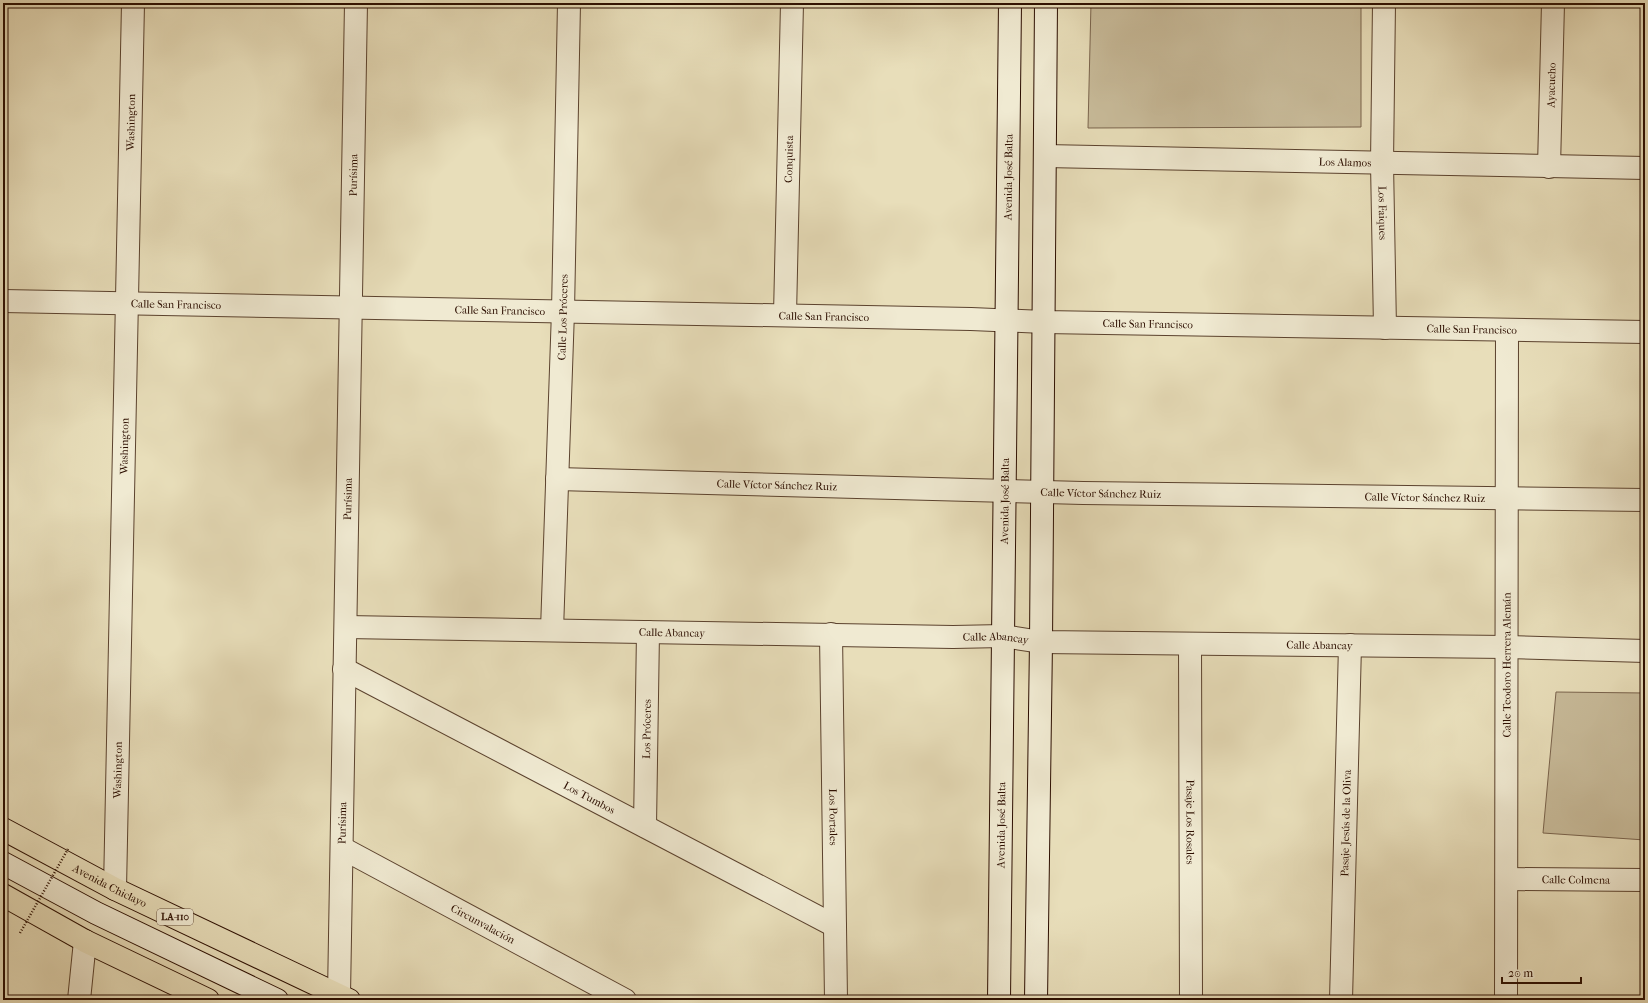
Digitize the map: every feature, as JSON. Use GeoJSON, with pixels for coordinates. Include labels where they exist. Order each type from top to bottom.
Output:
{"type":"FeatureCollection","features":[{"type":"Feature","properties":{"kind":"main road","name":"Avenida Chiclayo"},"geometry":{"type":"LineString","coordinates":[[3,829],[115,889],[344,997]]}},
{"type":"Feature","properties":{"kind":"main road"},"geometry":{"type":"LineString","coordinates":[[3,895],[85,941],[208,1000]]}},
{"type":"Feature","properties":{"kind":"street","name":"Washington"},"geometry":{"type":"LineString","coordinates":[[115,889],[133,3]]}},
{"type":"Feature","properties":{"kind":"street","name":"Purísima"},"geometry":{"type":"LineString","coordinates":[[344,997],[342,848],[344,669],[346,627],[356,3]]}},
{"type":"Feature","properties":{"kind":"street","name":"Calle Los Próceres"},"geometry":{"type":"LineString","coordinates":[[552,630],[562,311],[569,3]]}},
{"type":"Feature","properties":{"kind":"street","name":"Conquista"},"geometry":{"type":"LineString","coordinates":[[785,316],[792,3]]}},
{"type":"Feature","properties":{"kind":"street","name":"Avenida José Balta"},"geometry":{"type":"LineString","coordinates":[[999,1000],[1010,3]]}},
{"type":"Feature","properties":{"kind":"street"},"geometry":{"type":"LineString","coordinates":[[1036,1000],[1041,642],[1046,3]]}},
{"type":"Feature","properties":{"kind":"street","name":"Los Faiques"},"geometry":{"type":"LineString","coordinates":[[1384,3],[1382,163],[1385,328]]}},
{"type":"Feature","properties":{"kind":"street","name":"Ayacucho"},"geometry":{"type":"LineString","coordinates":[[1549,166],[1553,3]]}},
{"type":"Feature","properties":{"kind":"street","name":"Los Alamos"},"geometry":{"type":"LineString","coordinates":[[1045,156],[1645,168]]}},
{"type":"Feature","properties":{"kind":"street","name":"Calle San Francisco"},"geometry":{"type":"LineString","coordinates":[[3,301],[562,311],[1044,322],[1645,332]]}},
{"type":"Feature","properties":{"kind":"street","name":"Calle Teodoro Herrera Alemán"},"geometry":{"type":"LineString","coordinates":[[1506,1000],[1507,330]]}},
{"type":"Feature","properties":{"kind":"street","name":"Calle Víctor Sánchez Ruiz"},"geometry":{"type":"LineString","coordinates":[[557,479],[1042,492],[1645,500]]}},
{"type":"Feature","properties":{"kind":"street","name":"Calle Abancay"},"geometry":{"type":"LineString","coordinates":[[346,627],[953,637],[1003,636],[1041,642],[1507,647],[1645,651]]}},
{"type":"Feature","properties":{"kind":"street","name":"Los Próceres"},"geometry":{"type":"LineString","coordinates":[[645,826],[648,632]]}},
{"type":"Feature","properties":{"kind":"street","name":"Los Portales"},"geometry":{"type":"LineString","coordinates":[[831,634],[836,1000]]}},
{"type":"Feature","properties":{"kind":"street","name":"Pasaje Los Rosales"},"geometry":{"type":"LineString","coordinates":[[1190,644],[1191,1000]]}},
{"type":"Feature","properties":{"kind":"street","name":"Pasaje Jesús de la Oliva"},"geometry":{"type":"LineString","coordinates":[[1341,1000],[1350,646]]}},
{"type":"Feature","properties":{"kind":"street","name":"Los Tumbos"},"geometry":{"type":"LineString","coordinates":[[344,669],[835,926]]}},
{"type":"Feature","properties":{"kind":"street","name":"Circunvalación"},"geometry":{"type":"LineString","coordinates":[[342,848],[625,1000]]}},
{"type":"Feature","properties":{"kind":"street"},"geometry":{"type":"LineString","coordinates":[[3,863],[96,913],[277,1000]]}},
{"type":"Feature","properties":{"kind":"street","name":"Calle Colmena"},"geometry":{"type":"LineString","coordinates":[[1507,879],[1645,880]]}},
{"type":"Feature","properties":{"kind":"street"},"geometry":{"type":"LineString","coordinates":[[79,1000],[85,941]]}},
{"type":"Feature","properties":{"kind":"path"},"geometry":{"type":"LineString","coordinates":[[20,933],[68,849]]}},
{"type":"Feature","properties":{"kind":"shaded area"},"geometry":{"type":"Polygon","coordinates":[[[1091,3],[1361,3],[1361,127],[1088,128],[1091,3]]]}},
{"type":"Feature","properties":{"kind":"shaded area"},"geometry":{"type":"Polygon","coordinates":[[[1556,692],[1645,693],[1645,840],[1543,833],[1556,692]]]}}]}
